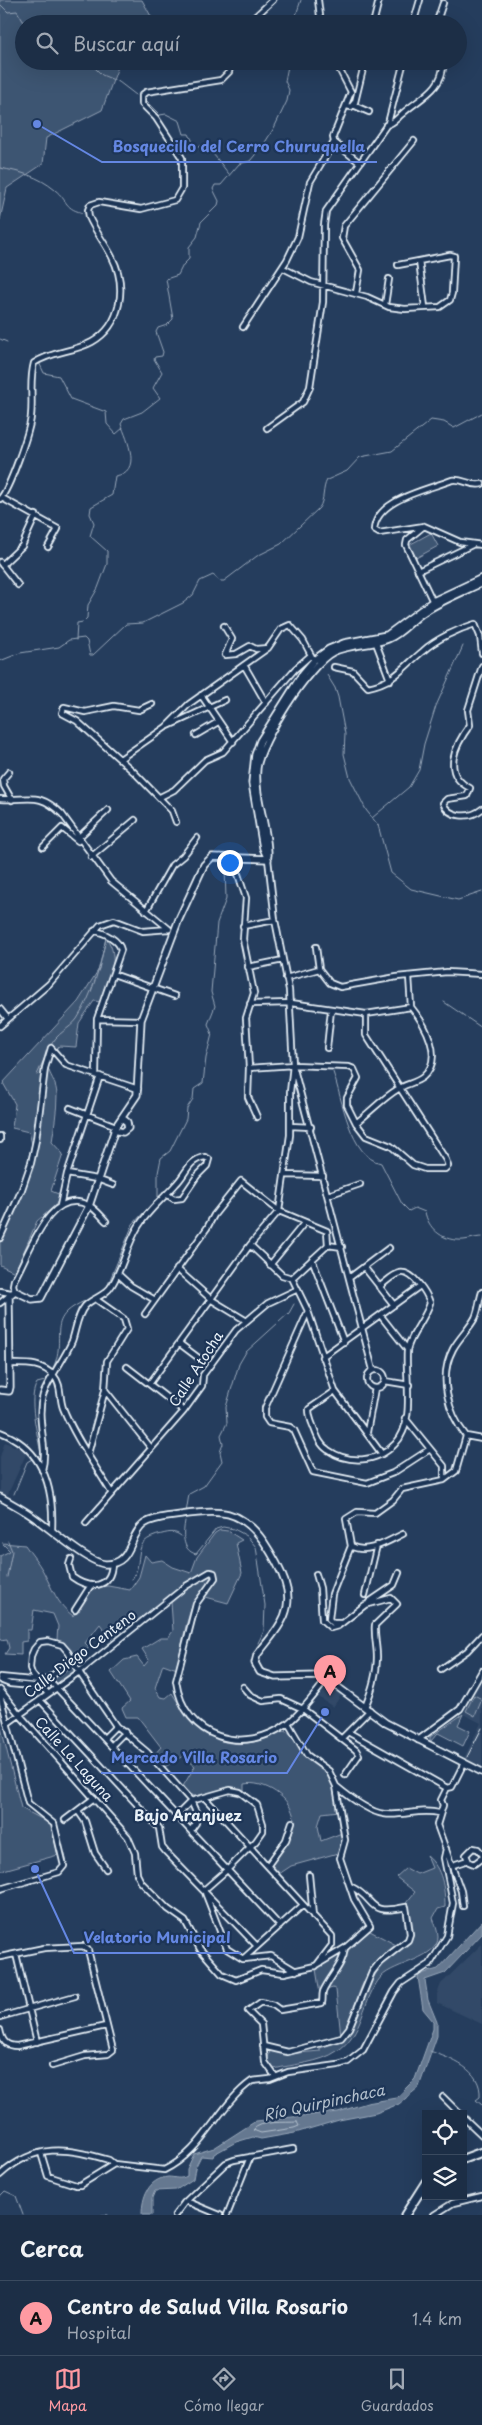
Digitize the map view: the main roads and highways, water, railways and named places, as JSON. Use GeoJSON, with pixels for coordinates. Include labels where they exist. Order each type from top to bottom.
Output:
{"type":"FeatureCollection","features":[{"type":"Feature","properties":{"kind":"highway"},"geometry":{"type":"LineString","coordinates":[[467,2158],[482,2152]]}},
{"type":"Feature","properties":{"kind":"highway"},"geometry":{"type":"LineString","coordinates":[[405,2215],[422,2188]]}},
{"type":"Feature","properties":{"kind":"main road"},"geometry":{"type":"LineString","coordinates":[[268,859],[263,848],[252,782],[255,755],[260,741],[313,658],[344,643],[386,635],[434,603],[482,578]]}},
{"type":"Feature","properties":{"kind":"main road"},"geometry":{"type":"LineString","coordinates":[[268,859],[268,846],[257,782],[259,756],[264,743],[317,664],[331,653],[345,648],[376,643],[401,632],[434,603],[482,583]]}},
{"type":"Feature","properties":{"kind":"main road"},"geometry":{"type":"LineString","coordinates":[[0,1390],[9,1390],[12,1293],[32,1299],[41,1298],[89,1206],[115,1128],[131,1106],[138,1089],[142,1020],[172,930],[204,865],[212,857],[220,856],[268,859]]}},
{"type":"Feature","properties":{"kind":"main road"},"geometry":{"type":"LineString","coordinates":[[115,1128],[123,1132],[128,1128],[127,1122],[122,1118]]}},
{"type":"Feature","properties":{"kind":"main road"},"geometry":{"type":"LineString","coordinates":[[0,1497],[52,1530],[90,1558],[104,1564],[112,1563],[126,1556],[141,1526],[153,1520],[215,1511],[232,1514],[244,1520],[254,1528],[269,1550],[288,1591],[286,1615],[257,1655],[256,1668],[267,1675],[320,1676],[327,1679],[386,1723],[482,1772]]}},
{"type":"Feature","properties":{"kind":"water"},"geometry":{"type":"Polygon","coordinates":[[[482,1921],[482,1934],[445,1973],[425,1980],[428,2000],[437,2022],[437,2036],[419,2087],[399,2104],[376,2113],[339,2120],[295,2133],[261,2139],[253,2137],[236,2142],[214,2154],[213,2157],[201,2156],[195,2168],[193,2179],[176,2190],[155,2191],[152,2198],[152,2215],[142,2215],[143,2202],[151,2185],[161,2178],[187,2176],[187,2169],[194,2154],[214,2148],[256,2121],[338,2112],[367,2103],[396,2098],[415,2079],[433,2029],[433,2021],[423,2009],[418,1977],[421,1974],[438,1969],[482,1921]]]}},
{"type":"Feature","properties":{"kind":"waterway"},"geometry":{"type":"LineString","coordinates":[[296,15],[301,0]]}},
{"type":"Feature","properties":{"kind":"waterway"},"geometry":{"type":"LineString","coordinates":[[0,4],[8,12],[17,11],[19,15]]}},
{"type":"Feature","properties":{"kind":"waterway"},"geometry":{"type":"LineString","coordinates":[[97,70],[102,75],[119,82],[136,95]]}},
{"type":"Feature","properties":{"kind":"waterway"},"geometry":{"type":"LineString","coordinates":[[76,640],[77,623],[83,622],[87,618],[88,605],[98,588],[107,564],[107,551],[90,536],[94,523],[90,514],[91,507],[112,495],[115,476],[124,473],[129,468],[131,454],[121,424],[124,419],[142,412],[160,398],[153,388],[162,372],[154,359],[155,357],[162,356],[163,352],[156,332],[158,328],[167,325],[173,319],[166,279],[178,275],[183,265],[189,259],[189,247],[197,237],[201,222],[218,205],[219,201],[213,189],[215,185],[221,185],[239,164],[250,161],[274,128],[287,101],[289,90],[285,81],[287,70]]}},
{"type":"Feature","properties":{"kind":"waterway"},"geometry":{"type":"LineString","coordinates":[[147,102],[160,115],[166,114],[180,121],[184,134],[189,134],[196,148],[203,145],[206,147],[229,174]]}},
{"type":"Feature","properties":{"kind":"waterway"},"geometry":{"type":"LineString","coordinates":[[0,168],[22,173],[42,181],[59,194],[73,210],[85,213]]}},
{"type":"Feature","properties":{"kind":"waterway"},"geometry":{"type":"LineString","coordinates":[[0,339],[7,342]]}},
{"type":"Feature","properties":{"kind":"waterway"},"geometry":{"type":"LineString","coordinates":[[36,356],[44,373],[59,376],[71,399],[106,412],[107,424],[116,434],[123,428]]}},
{"type":"Feature","properties":{"kind":"waterway"},"geometry":{"type":"LineString","coordinates":[[0,661],[20,653],[59,647],[69,640],[84,638],[87,641],[90,655],[93,655],[126,624],[143,623],[183,603],[193,595],[200,581],[213,575],[220,581],[224,581],[257,556],[281,544],[319,508],[327,480],[347,471],[360,457],[392,451],[431,420],[444,422],[454,428],[482,413]]}},
{"type":"Feature","properties":{"kind":"waterway"},"geometry":{"type":"LineString","coordinates":[[372,818],[409,787],[419,770],[424,744],[436,706],[463,646]]}},
{"type":"Feature","properties":{"kind":"waterway"},"geometry":{"type":"LineString","coordinates":[[327,675],[338,697],[345,734],[344,754],[350,778],[366,810],[378,825],[391,873],[411,889],[458,900],[482,892]]}},
{"type":"Feature","properties":{"kind":"waterway"},"geometry":{"type":"LineString","coordinates":[[100,1294],[107,1287],[133,1224],[158,1197],[158,1173],[161,1158],[170,1151],[186,1119],[187,1108],[193,1099],[194,1089],[203,1083],[206,1058],[212,1034],[208,1024],[215,1006],[211,992],[217,923],[226,899],[225,867]]}},
{"type":"Feature","properties":{"kind":"waterway"},"geometry":{"type":"LineString","coordinates":[[50,1047],[56,1038],[74,1023],[83,1010],[95,980],[106,938]]}},
{"type":"Feature","properties":{"kind":"waterway"},"geometry":{"type":"LineString","coordinates":[[444,1002],[482,1028]]}},
{"type":"Feature","properties":{"kind":"waterway"},"geometry":{"type":"LineString","coordinates":[[37,1075],[48,1050]]}},
{"type":"Feature","properties":{"kind":"waterway"},"geometry":{"type":"LineString","coordinates":[[333,1072],[344,1111],[355,1138],[362,1150],[370,1158],[381,1163],[402,1204],[409,1211],[415,1208],[425,1212],[433,1228],[447,1238],[461,1240],[482,1237]]}},
{"type":"Feature","properties":{"kind":"waterway"},"geometry":{"type":"LineString","coordinates":[[52,1370],[57,1358],[61,1321],[66,1313],[76,1305],[92,1298]]}},
{"type":"Feature","properties":{"kind":"waterway"},"geometry":{"type":"LineString","coordinates":[[186,1513],[189,1494],[204,1486],[222,1461],[220,1452],[223,1444],[221,1435],[227,1423],[226,1407],[239,1364],[246,1352],[289,1313],[294,1304]]}},
{"type":"Feature","properties":{"kind":"waterway"},"geometry":{"type":"LineString","coordinates":[[38,1456],[41,1454],[34,1418],[33,1398],[37,1383],[45,1381],[48,1376]]}},
{"type":"Feature","properties":{"kind":"waterway"},"geometry":{"type":"LineString","coordinates":[[14,1494],[27,1462],[32,1459]]}},
{"type":"Feature","properties":{"kind":"waterway"},"geometry":{"type":"LineString","coordinates":[[185,1521],[185,1545],[191,1552],[196,1554],[216,1529],[223,1527],[234,1529],[247,1536],[256,1547],[265,1605],[264,1631],[258,1643]]}},
{"type":"Feature","properties":{"kind":"waterway"},"geometry":{"type":"LineString","coordinates":[[132,1579],[138,1565],[141,1546],[145,1541],[168,1533],[181,1536]]}},
{"type":"Feature","properties":{"kind":"waterway"},"geometry":{"type":"LineString","coordinates":[[7,1577],[12,1551],[8,1541]]}},
{"type":"Feature","properties":{"kind":"waterway"},"geometry":{"type":"LineString","coordinates":[[430,2051],[464,2066],[471,2072],[479,2087],[480,2097],[476,2100],[482,2105]]}},
{"type":"Feature","properties":{"kind":"waterway"},"geometry":{"type":"LineString","coordinates":[[0,2196],[5,2191],[16,2196],[23,2215]]}},
{"type":"Feature","properties":{"kind":"waterway"},"geometry":{"type":"LineString","coordinates":[[102,2215],[108,2215]]}},
{"type":"Feature","properties":{"kind":"railway"},"geometry":{"type":"LineString","coordinates":[[467,1757],[482,1728]]}},
{"type":"Feature","properties":{"kind":"place","name":"Bosquecillo del Cerro Churuquella"},"geometry":{"type":"Point","coordinates":[37,124]}},
{"type":"Feature","properties":{"kind":"place","name":"Centro de Salud Villa Rosario"},"geometry":{"type":"Point","coordinates":[330,1696]}},
{"type":"Feature","properties":{"kind":"place","name":"Mercado Villa Rosario"},"geometry":{"type":"Point","coordinates":[325,1712]}},
{"type":"Feature","properties":{"kind":"place","name":"Velatorio Municipal"},"geometry":{"type":"Point","coordinates":[35,1869]}},
{"type":"Feature","properties":{"kind":"district","name":"Bajo Aranjuez"},"geometry":{"type":"Point","coordinates":[188,1816]}},
{"type":"Feature","properties":{"kind":"water label","name":"Río Quirpinchaca"},"geometry":{"type":"Point","coordinates":[324,2103]}}]}
